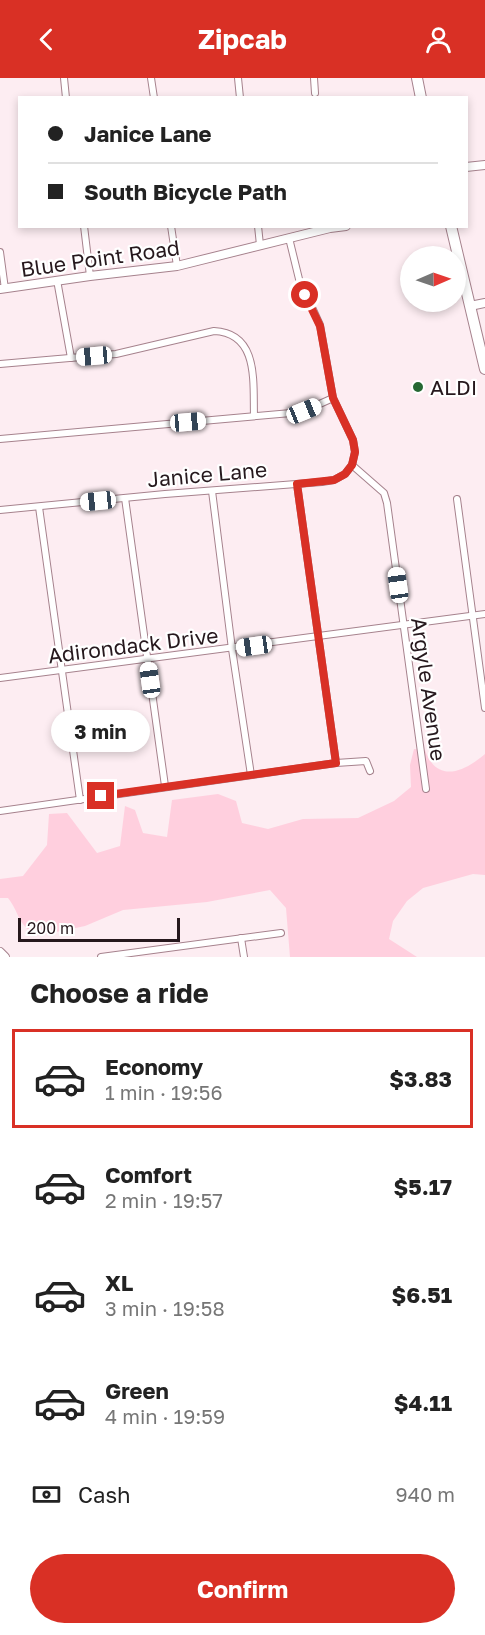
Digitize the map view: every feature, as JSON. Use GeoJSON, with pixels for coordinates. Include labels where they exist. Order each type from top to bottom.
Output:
{"type":"FeatureCollection","features":[{"type":"Feature","properties":{"kind":"main road"},"geometry":{"type":"LineString","coordinates":[[417,78],[422,96]]}},
{"type":"Feature","properties":{"kind":"main road"},"geometry":{"type":"LineString","coordinates":[[452,228],[485,369]]}},
{"type":"Feature","properties":{"kind":"street"},"geometry":{"type":"LineString","coordinates":[[64,78],[66,96]]}},
{"type":"Feature","properties":{"kind":"street"},"geometry":{"type":"LineString","coordinates":[[152,78],[154,96]]}},
{"type":"Feature","properties":{"kind":"street"},"geometry":{"type":"LineString","coordinates":[[238,78],[240,96]]}},
{"type":"Feature","properties":{"kind":"street"},"geometry":{"type":"LineString","coordinates":[[314,78],[315,93]]}},
{"type":"Feature","properties":{"kind":"street"},"geometry":{"type":"LineString","coordinates":[[468,166],[485,165]]}},
{"type":"Feature","properties":{"kind":"street"},"geometry":{"type":"LineString","coordinates":[[84,228],[90,276]]}},
{"type":"Feature","properties":{"kind":"street"},"geometry":{"type":"LineString","coordinates":[[171,228],[177,266]]}},
{"type":"Feature","properties":{"kind":"street"},"geometry":{"type":"LineString","coordinates":[[258,228],[260,245]]}},
{"type":"Feature","properties":{"kind":"street","name":"Blue Point Road"},"geometry":{"type":"LineString","coordinates":[[2,289],[177,266],[336,228]]}},
{"type":"Feature","properties":{"kind":"street"},"geometry":{"type":"LineString","coordinates":[[289,238],[299,279],[320,326],[333,398],[353,440],[355,452],[352,465]]}},
{"type":"Feature","properties":{"kind":"street"},"geometry":{"type":"LineString","coordinates":[[0,252],[2,289]]}},
{"type":"Feature","properties":{"kind":"street"},"geometry":{"type":"LineString","coordinates":[[57,280],[71,358]]}},
{"type":"Feature","properties":{"kind":"street"},"geometry":{"type":"LineString","coordinates":[[471,306],[485,303]]}},
{"type":"Feature","properties":{"kind":"street"},"geometry":{"type":"LineString","coordinates":[[0,364],[116,354],[214,331],[230,333],[244,344],[250,355],[254,416]]}},
{"type":"Feature","properties":{"kind":"street"},"geometry":{"type":"LineString","coordinates":[[0,439],[304,411],[333,398]]}},
{"type":"Feature","properties":{"kind":"street","name":"Janice Lane"},"geometry":{"type":"LineString","coordinates":[[0,510],[334,480],[345,474],[352,465]]}},
{"type":"Feature","properties":{"kind":"street","name":"Argyle Avenue"},"geometry":{"type":"LineString","coordinates":[[352,465],[384,493],[387,503],[426,789]]}},
{"type":"Feature","properties":{"kind":"street"},"geometry":{"type":"LineString","coordinates":[[297,484],[336,763]]}},
{"type":"Feature","properties":{"kind":"street"},"geometry":{"type":"LineString","coordinates":[[212,490],[251,775]]}},
{"type":"Feature","properties":{"kind":"street"},"geometry":{"type":"LineString","coordinates":[[125,498],[165,786]]}},
{"type":"Feature","properties":{"kind":"street"},"geometry":{"type":"LineString","coordinates":[[457,499],[485,708]]}},
{"type":"Feature","properties":{"kind":"street"},"geometry":{"type":"LineString","coordinates":[[39,507],[80,800]]}},
{"type":"Feature","properties":{"kind":"street","name":"Adirondack Drive"},"geometry":{"type":"LineString","coordinates":[[0,678],[485,614]]}},
{"type":"Feature","properties":{"kind":"street"},"geometry":{"type":"LineString","coordinates":[[0,811],[336,763],[366,761],[370,771]]}},
{"type":"Feature","properties":{"kind":"street"},"geometry":{"type":"LineString","coordinates":[[101,957],[147,954],[281,933]]}},
{"type":"Feature","properties":{"kind":"street"},"geometry":{"type":"LineString","coordinates":[[241,938],[244,957]]}},
{"type":"Feature","properties":{"kind":"street"},"geometry":{"type":"LineString","coordinates":[[0,951],[5,957]]}},
{"type":"Feature","properties":{"kind":"shaded area"},"geometry":{"type":"Polygon","coordinates":[[[414,749],[425,750],[436,768],[452,772],[468,766],[485,754],[485,875],[473,874],[423,888],[407,901],[393,921],[389,939],[417,957],[290,957],[286,908],[270,890],[207,902],[123,910],[85,926],[37,936],[25,927],[8,898],[0,898],[0,879],[23,876],[47,845],[49,814],[67,813],[97,853],[120,846],[125,806],[135,810],[143,833],[167,837],[172,800],[218,794],[236,801],[242,823],[268,829],[303,819],[358,818],[394,801],[411,787],[410,765],[414,749]]]}},
{"type":"Feature","properties":{"kind":"place","name":"ALDI"},"geometry":{"type":"Point","coordinates":[418,387]}},
{"type":"Feature","properties":{"kind":"route"},"geometry":{"type":"LineString","coordinates":[[101,796],[336,763],[297,484],[334,480],[345,474],[352,465],[355,452],[353,440],[333,398],[320,326],[305,295]]}}]}
